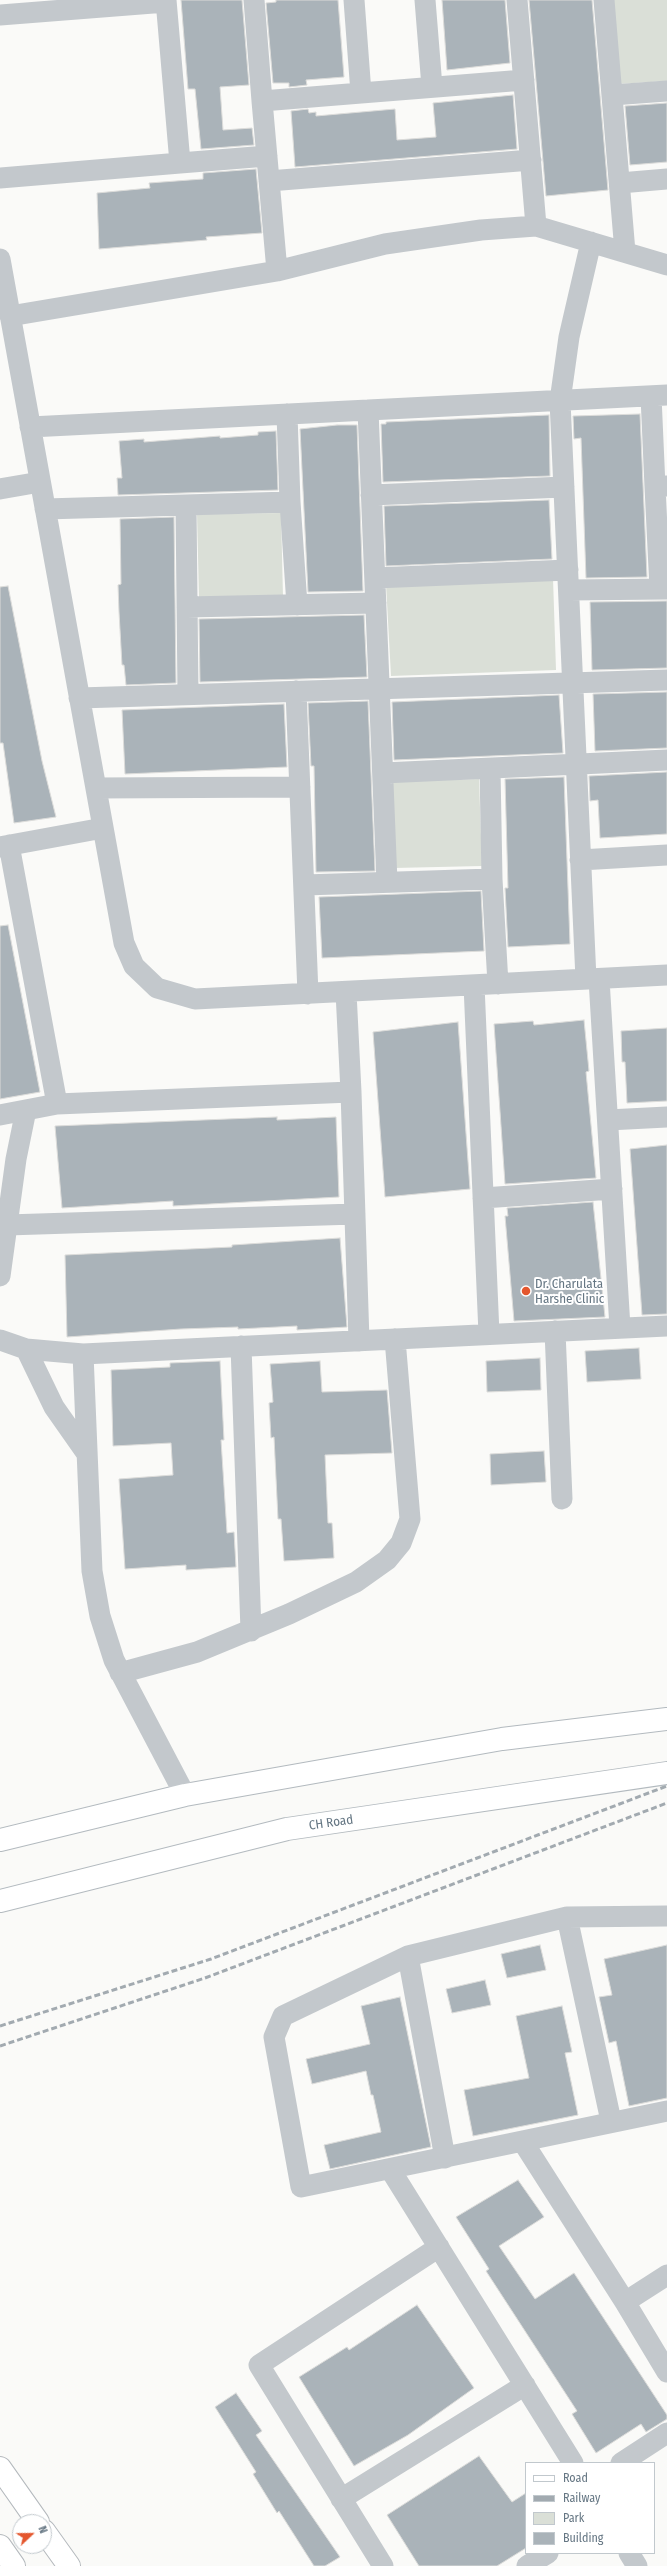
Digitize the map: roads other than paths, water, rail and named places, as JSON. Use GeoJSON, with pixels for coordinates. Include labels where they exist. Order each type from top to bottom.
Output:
{"type":"FeatureCollection","features":[{"type":"Feature","properties":{"kind":"main road"},"geometry":{"type":"LineString","coordinates":[[0,1840],[185,1795],[502,1739],[667,1719]]}},
{"type":"Feature","properties":{"kind":"main road","name":"CH Road"},"geometry":{"type":"LineString","coordinates":[[0,1901],[287,1829],[667,1773]]}},
{"type":"Feature","properties":{"kind":"main road"},"geometry":{"type":"LineString","coordinates":[[0,2468],[32,2514]]}},
{"type":"Feature","properties":{"kind":"main road"},"geometry":{"type":"LineString","coordinates":[[52,2542],[69,2566]]}},
{"type":"Feature","properties":{"kind":"main road"},"geometry":{"type":"LineString","coordinates":[[0,2546],[14,2566]]}},
{"type":"Feature","properties":{"kind":"street"},"geometry":{"type":"LineString","coordinates":[[254,0],[276,272]]}},
{"type":"Feature","properties":{"kind":"street"},"geometry":{"type":"LineString","coordinates":[[354,0],[361,93]]}},
{"type":"Feature","properties":{"kind":"street"},"geometry":{"type":"LineString","coordinates":[[425,0],[432,87]]}},
{"type":"Feature","properties":{"kind":"street"},"geometry":{"type":"LineString","coordinates":[[517,0],[536,226]]}},
{"type":"Feature","properties":{"kind":"street"},"geometry":{"type":"LineString","coordinates":[[604,0],[625,252]]}},
{"type":"Feature","properties":{"kind":"street"},"geometry":{"type":"LineString","coordinates":[[0,15],[166,1],[180,163]]}},
{"type":"Feature","properties":{"kind":"street"},"geometry":{"type":"LineString","coordinates":[[262,101],[524,80]]}},
{"type":"Feature","properties":{"kind":"street"},"geometry":{"type":"LineString","coordinates":[[612,96],[667,91]]}},
{"type":"Feature","properties":{"kind":"street"},"geometry":{"type":"LineString","coordinates":[[0,178],[267,156]]}},
{"type":"Feature","properties":{"kind":"street"},"geometry":{"type":"LineString","coordinates":[[269,181],[531,160]]}},
{"type":"Feature","properties":{"kind":"street"},"geometry":{"type":"LineString","coordinates":[[620,183],[667,179]]}},
{"type":"Feature","properties":{"kind":"street"},"geometry":{"type":"LineString","coordinates":[[10,316],[276,272],[384,244],[481,230],[536,226],[667,265]]}},
{"type":"Feature","properties":{"kind":"street"},"geometry":{"type":"LineString","coordinates":[[591,242],[569,337],[560,401],[580,860],[608,1120],[620,1328]]}},
{"type":"Feature","properties":{"kind":"street"},"geometry":{"type":"LineString","coordinates":[[0,259],[10,316],[8,350],[30,427],[124,943],[134,966],[157,988],[195,999],[667,975]]}},
{"type":"Feature","properties":{"kind":"street"},"geometry":{"type":"LineString","coordinates":[[30,427],[659,396],[663,589],[568,580],[375,578]]}},
{"type":"Feature","properties":{"kind":"street"},"geometry":{"type":"LineString","coordinates":[[368,410],[387,882]]}},
{"type":"Feature","properties":{"kind":"street"},"geometry":{"type":"LineString","coordinates":[[287,414],[290,502],[297,605]]}},
{"type":"Feature","properties":{"kind":"street"},"geometry":{"type":"LineString","coordinates":[[0,489],[40,482]]}},
{"type":"Feature","properties":{"kind":"street"},"geometry":{"type":"LineString","coordinates":[[371,495],[564,487]]}},
{"type":"Feature","properties":{"kind":"street"},"geometry":{"type":"LineString","coordinates":[[45,509],[290,502]]}},
{"type":"Feature","properties":{"kind":"street"},"geometry":{"type":"LineString","coordinates":[[186,505],[188,694]]}},
{"type":"Feature","properties":{"kind":"street"},"geometry":{"type":"LineString","coordinates":[[188,607],[376,603]]}},
{"type":"Feature","properties":{"kind":"street"},"geometry":{"type":"LineString","coordinates":[[79,698],[667,680]]}},
{"type":"Feature","properties":{"kind":"street"},"geometry":{"type":"LineString","coordinates":[[296,691],[308,994]]}},
{"type":"Feature","properties":{"kind":"street"},"geometry":{"type":"LineString","coordinates":[[383,773],[667,760]]}},
{"type":"Feature","properties":{"kind":"street"},"geometry":{"type":"LineString","coordinates":[[490,769],[492,879],[498,984]]}},
{"type":"Feature","properties":{"kind":"street"},"geometry":{"type":"LineString","coordinates":[[96,788],[300,787]]}},
{"type":"Feature","properties":{"kind":"street"},"geometry":{"type":"LineString","coordinates":[[58,1104],[5,846],[103,828]]}},
{"type":"Feature","properties":{"kind":"street"},"geometry":{"type":"LineString","coordinates":[[580,860],[667,855]]}},
{"type":"Feature","properties":{"kind":"street"},"geometry":{"type":"LineString","coordinates":[[304,885],[492,879]]}},
{"type":"Feature","properties":{"kind":"street"},"geometry":{"type":"LineString","coordinates":[[474,985],[489,1334]]}},
{"type":"Feature","properties":{"kind":"street"},"geometry":{"type":"LineString","coordinates":[[346,992],[351,1092],[359,1341]]}},
{"type":"Feature","properties":{"kind":"street"},"geometry":{"type":"LineString","coordinates":[[0,1115],[58,1104],[351,1092]]}},
{"type":"Feature","properties":{"kind":"street"},"geometry":{"type":"LineString","coordinates":[[0,1276],[6,1225],[26,1110]]}},
{"type":"Feature","properties":{"kind":"street"},"geometry":{"type":"LineString","coordinates":[[608,1120],[667,1117]]}},
{"type":"Feature","properties":{"kind":"street"},"geometry":{"type":"LineString","coordinates":[[483,1198],[612,1189]]}},
{"type":"Feature","properties":{"kind":"street"},"geometry":{"type":"LineString","coordinates":[[6,1225],[355,1214]]}},
{"type":"Feature","properties":{"kind":"street"},"geometry":{"type":"LineString","coordinates":[[0,1340],[26,1349],[83,1354],[667,1326]]}},
{"type":"Feature","properties":{"kind":"street"},"geometry":{"type":"LineString","coordinates":[[555,1331],[562,1499]]}},
{"type":"Feature","properties":{"kind":"street"},"geometry":{"type":"LineString","coordinates":[[120,1673],[197,1652],[251,1631],[356,1582],[387,1560],[401,1543],[410,1519],[395,1339]]}},
{"type":"Feature","properties":{"kind":"street"},"geometry":{"type":"LineString","coordinates":[[241,1346],[251,1631]]}},
{"type":"Feature","properties":{"kind":"street"},"geometry":{"type":"LineString","coordinates":[[26,1349],[54,1407],[87,1454]]}},
{"type":"Feature","properties":{"kind":"street"},"geometry":{"type":"LineString","coordinates":[[83,1354],[92,1571],[100,1616],[114,1660],[120,1673],[185,1795]]}},
{"type":"Feature","properties":{"kind":"street"},"geometry":{"type":"LineString","coordinates":[[667,1916],[567,1917],[408,1956],[283,2016],[274,2037],[301,2187],[523,2142],[611,2121],[667,2111]]}},
{"type":"Feature","properties":{"kind":"street"},"geometry":{"type":"LineString","coordinates":[[567,1917],[611,2121]]}},
{"type":"Feature","properties":{"kind":"street"},"geometry":{"type":"LineString","coordinates":[[408,1956],[445,2158]]}},
{"type":"Feature","properties":{"kind":"street"},"geometry":{"type":"LineString","coordinates":[[523,2142],[625,2302],[667,2372]]}},
{"type":"Feature","properties":{"kind":"street"},"geometry":{"type":"LineString","coordinates":[[390,2169],[572,2462]]}},
{"type":"Feature","properties":{"kind":"street"},"geometry":{"type":"LineString","coordinates":[[383,2566],[259,2365],[439,2247]]}},
{"type":"Feature","properties":{"kind":"street"},"geometry":{"type":"LineString","coordinates":[[625,2302],[667,2275]]}},
{"type":"Feature","properties":{"kind":"street"},"geometry":{"type":"LineString","coordinates":[[341,2498],[525,2385]]}},
{"type":"Feature","properties":{"kind":"street"},"geometry":{"type":"LineString","coordinates":[[622,2462],[667,2433]]}},
{"type":"Feature","properties":{"kind":"street"},"geometry":{"type":"LineString","coordinates":[[527,2566],[546,2554]]}},
{"type":"Feature","properties":{"kind":"street"},"geometry":{"type":"LineString","coordinates":[[630,2554],[637,2566]]}},
{"type":"Feature","properties":{"kind":"railway"},"geometry":{"type":"LineString","coordinates":[[0,2026],[211,1959],[667,1786]]}},
{"type":"Feature","properties":{"kind":"railway"},"geometry":{"type":"LineString","coordinates":[[0,2046],[205,1978],[667,1803]]}},
{"type":"Feature","properties":{"kind":"place","name":"Dr. Charulata Harshe Clinic"},"geometry":{"type":"Point","coordinates":[526,1291]}}]}
